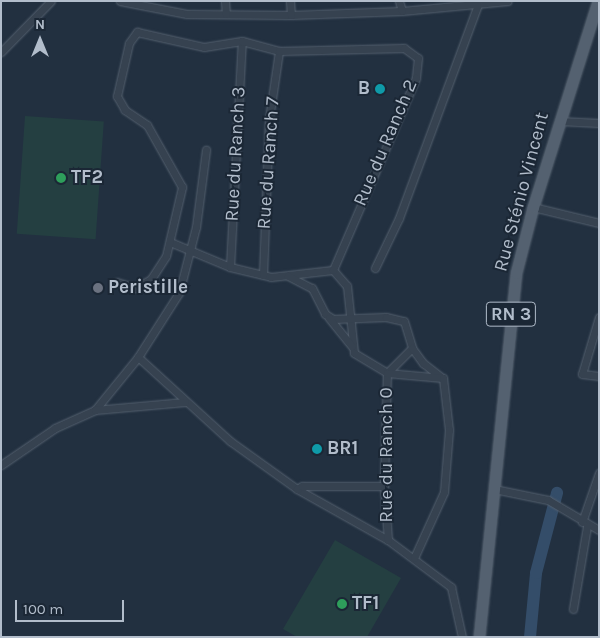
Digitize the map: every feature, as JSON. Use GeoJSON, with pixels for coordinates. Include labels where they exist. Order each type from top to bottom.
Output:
{"type":"FeatureCollection","features":[{"type":"Feature","properties":{"kind":"main road","name":"Rue Sténio Vincent"},"geometry":{"type":"LineString","coordinates":[[479,637],[516,273],[533,207],[559,121],[598,2]]}},
{"type":"Feature","properties":{"kind":"street"},"geometry":{"type":"LineString","coordinates":[[1,52],[51,1]]}},
{"type":"Feature","properties":{"kind":"street"},"geometry":{"type":"LineString","coordinates":[[120,1],[187,14],[291,15],[402,11],[508,1]]}},
{"type":"Feature","properties":{"kind":"street"},"geometry":{"type":"LineString","coordinates":[[225,1],[226,14]]}},
{"type":"Feature","properties":{"kind":"street"},"geometry":{"type":"LineString","coordinates":[[290,1],[291,15]]}},
{"type":"Feature","properties":{"kind":"street"},"geometry":{"type":"LineString","coordinates":[[399,1],[402,11]]}},
{"type":"Feature","properties":{"kind":"street"},"geometry":{"type":"LineString","coordinates":[[375,268],[399,218],[479,3]]}},
{"type":"Feature","properties":{"kind":"street","name":"Rue du Ranch 2"},"geometry":{"type":"LineString","coordinates":[[170,242],[182,187],[147,126],[125,110],[117,96],[129,43],[137,32],[204,47],[242,41],[279,52],[404,48],[418,58],[416,78],[333,270]]}},
{"type":"Feature","properties":{"kind":"street","name":"Rue du Ranch 3"},"geometry":{"type":"LineString","coordinates":[[230,267],[242,41]]}},
{"type":"Feature","properties":{"kind":"street","name":"Rue du Ranch 7"},"geometry":{"type":"LineString","coordinates":[[263,275],[269,119],[279,52]]}},
{"type":"Feature","properties":{"kind":"street"},"geometry":{"type":"LineString","coordinates":[[559,121],[599,123]]}},
{"type":"Feature","properties":{"kind":"street"},"geometry":{"type":"LineString","coordinates":[[94,410],[138,357],[178,293],[190,250],[206,150]]}},
{"type":"Feature","properties":{"kind":"street"},"geometry":{"type":"LineString","coordinates":[[533,207],[599,223]]}},
{"type":"Feature","properties":{"kind":"street"},"geometry":{"type":"LineString","coordinates":[[117,282],[135,288],[152,279],[166,256],[170,242],[230,267],[263,275],[287,275],[333,270],[347,286],[354,353],[386,373],[412,348]]}},
{"type":"Feature","properties":{"kind":"street"},"geometry":{"type":"LineString","coordinates":[[287,275],[307,284],[318,294],[329,317],[352,347]]}},
{"type":"Feature","properties":{"kind":"street"},"geometry":{"type":"LineString","coordinates":[[329,317],[386,317],[404,321],[412,348],[423,363],[443,378],[449,430],[444,492],[414,558]]}},
{"type":"Feature","properties":{"kind":"street"},"geometry":{"type":"LineString","coordinates":[[599,317],[582,374],[599,376]]}},
{"type":"Feature","properties":{"kind":"street"},"geometry":{"type":"LineString","coordinates":[[138,357],[185,402],[230,441],[297,489],[388,540],[454,590],[462,637]]}},
{"type":"Feature","properties":{"kind":"street","name":"Rue du Ranch 0"},"geometry":{"type":"LineString","coordinates":[[388,540],[384,486],[386,373],[443,378]]}},
{"type":"Feature","properties":{"kind":"street"},"geometry":{"type":"LineString","coordinates":[[1,465],[55,428],[94,410],[185,402]]}},
{"type":"Feature","properties":{"kind":"street"},"geometry":{"type":"LineString","coordinates":[[573,609],[584,524],[599,473]]}},
{"type":"Feature","properties":{"kind":"street"},"geometry":{"type":"LineString","coordinates":[[297,489],[302,486],[384,486]]}},
{"type":"Feature","properties":{"kind":"street"},"geometry":{"type":"LineString","coordinates":[[494,489],[554,504],[584,524],[599,530]]}},
{"type":"Feature","properties":{"kind":"green space","name":"TF2"},"geometry":{"type":"Polygon","coordinates":[[[25,116],[104,122],[96,239],[17,234],[25,116]]]}},
{"type":"Feature","properties":{"kind":"green space","name":"TF1"},"geometry":{"type":"Polygon","coordinates":[[[335,540],[401,578],[367,637],[297,637],[283,629],[335,540]]]}},
{"type":"Feature","properties":{"kind":"waterway"},"geometry":{"type":"LineString","coordinates":[[530,637],[536,573],[557,493]]}},
{"type":"Feature","properties":{"kind":"place","name":"B"},"geometry":{"type":"Point","coordinates":[380,89]}},
{"type":"Feature","properties":{"kind":"place","name":"TF2"},"geometry":{"type":"Point","coordinates":[61,178]}},
{"type":"Feature","properties":{"kind":"place","name":"Peristille"},"geometry":{"type":"Point","coordinates":[98,288]}},
{"type":"Feature","properties":{"kind":"place","name":"BR1"},"geometry":{"type":"Point","coordinates":[317,449]}},
{"type":"Feature","properties":{"kind":"place","name":"TF1"},"geometry":{"type":"Point","coordinates":[342,604]}}]}
